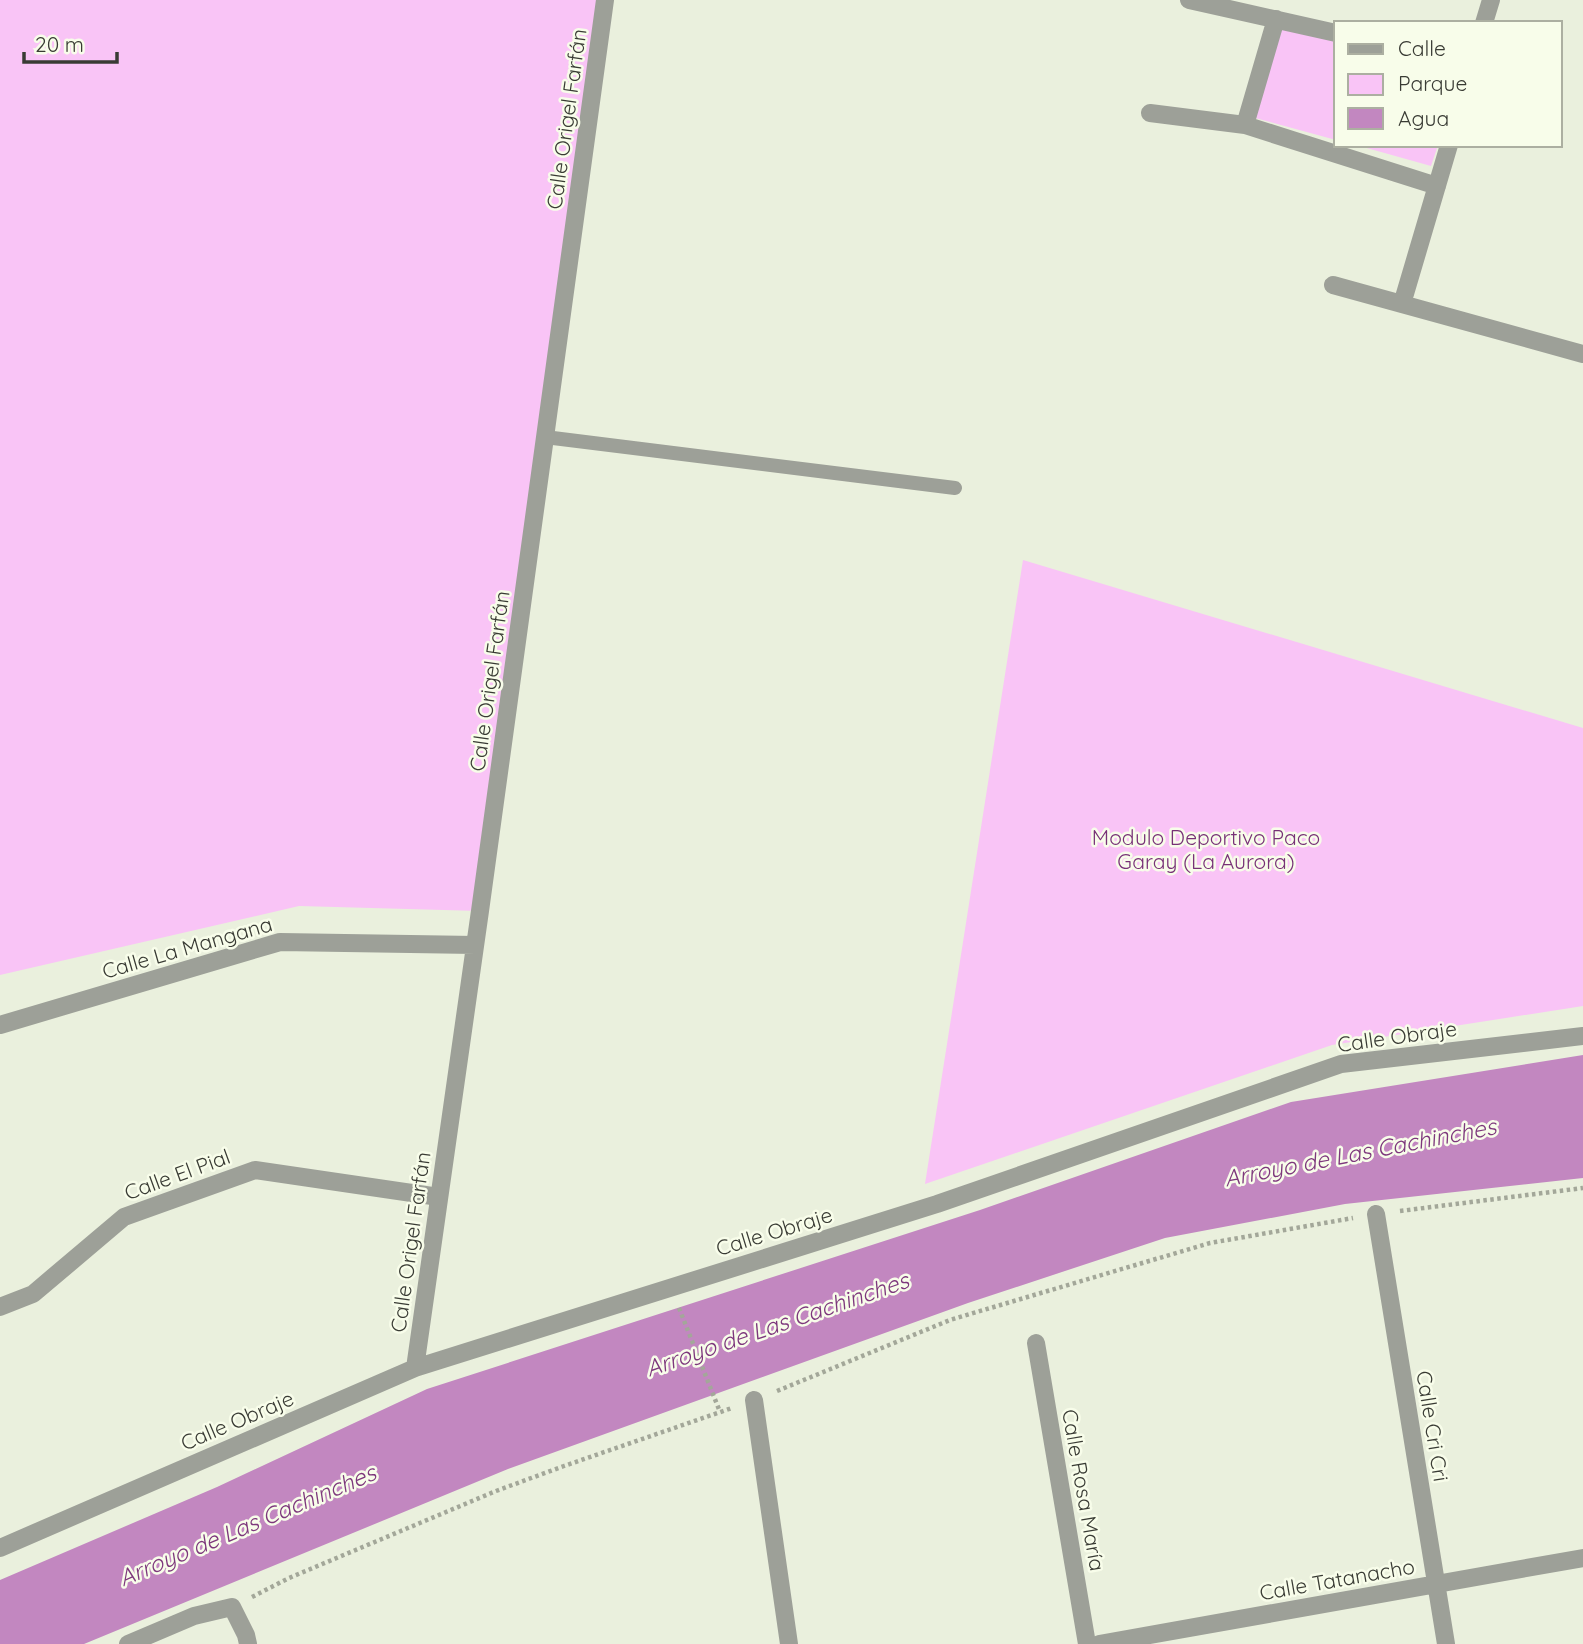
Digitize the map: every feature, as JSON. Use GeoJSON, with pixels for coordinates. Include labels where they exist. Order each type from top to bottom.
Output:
{"type":"FeatureCollection","features":[{"type":"Feature","properties":{"kind":"street","name":"Calle Origel Farfán"},"geometry":{"type":"LineString","coordinates":[[415,1368],[605,0]]}},
{"type":"Feature","properties":{"kind":"street"},"geometry":{"type":"LineString","coordinates":[[1189,0],[1334,33]]}},
{"type":"Feature","properties":{"kind":"street"},"geometry":{"type":"LineString","coordinates":[[1485,21],[1491,0]]}},
{"type":"Feature","properties":{"kind":"street"},"geometry":{"type":"LineString","coordinates":[[1245,125],[1276,19]]}},
{"type":"Feature","properties":{"kind":"street"},"geometry":{"type":"LineString","coordinates":[[1150,113],[1245,125],[1437,186]]}},
{"type":"Feature","properties":{"kind":"street"},"geometry":{"type":"LineString","coordinates":[[1402,304],[1447,147]]}},
{"type":"Feature","properties":{"kind":"street"},"geometry":{"type":"LineString","coordinates":[[1334,285],[1583,355]]}},
{"type":"Feature","properties":{"kind":"street","name":"Calle La Mangana"},"geometry":{"type":"LineString","coordinates":[[0,1025],[280,942],[475,945]]}},
{"type":"Feature","properties":{"kind":"street","name":"Calle Obraje"},"geometry":{"type":"LineString","coordinates":[[0,1548],[415,1368],[937,1204],[1341,1064],[1583,1036]]}},
{"type":"Feature","properties":{"kind":"street","name":"Calle El Pial"},"geometry":{"type":"LineString","coordinates":[[0,1307],[33,1294],[124,1217],[255,1170],[439,1197]]}},
{"type":"Feature","properties":{"kind":"street","name":"Calle Cri Cri"},"geometry":{"type":"LineString","coordinates":[[1376,1214],[1446,1644]]}},
{"type":"Feature","properties":{"kind":"street","name":"Calle Rosa María"},"geometry":{"type":"LineString","coordinates":[[1036,1343],[1087,1644]]}},
{"type":"Feature","properties":{"kind":"street"},"geometry":{"type":"LineString","coordinates":[[754,1400],[789,1644]]}},
{"type":"Feature","properties":{"kind":"street","name":"Calle Tatanacho"},"geometry":{"type":"LineString","coordinates":[[1098,1644],[1583,1558]]}},
{"type":"Feature","properties":{"kind":"street"},"geometry":{"type":"LineString","coordinates":[[128,1644],[194,1616],[232,1607],[247,1640]]}},
{"type":"Feature","properties":{"kind":"lane"},"geometry":{"type":"LineString","coordinates":[[545,437],[955,488]]}},
{"type":"Feature","properties":{"kind":"path"},"geometry":{"type":"LineString","coordinates":[[232,1607],[289,1578],[496,1491],[754,1400],[950,1320],[1210,1243],[1376,1214],[1583,1188]]}},
{"type":"Feature","properties":{"kind":"path"},"geometry":{"type":"LineString","coordinates":[[672,1287],[720,1412]]}},
{"type":"Feature","properties":{"kind":"green space"},"geometry":{"type":"Polygon","coordinates":[[[0,0],[605,0],[480,911],[299,906],[0,975],[0,0]]]}},
{"type":"Feature","properties":{"kind":"green space"},"geometry":{"type":"Polygon","coordinates":[[[1284,21],[1334,35],[1334,139],[1248,116],[1284,21]]]}},
{"type":"Feature","properties":{"kind":"green space"},"geometry":{"type":"Polygon","coordinates":[[[1363,147],[1437,147],[1431,166],[1363,147]]]}},
{"type":"Feature","properties":{"kind":"green space","name":"Modulo Deportivo Paco Garay (La Aurora)"},"geometry":{"type":"Polygon","coordinates":[[[1023,560],[1583,728],[1583,1006],[1332,1045],[925,1184],[1023,560]]]}},
{"type":"Feature","properties":{"kind":"water","name":"Arroyo de Las Cachinches"},"geometry":{"type":"Polygon","coordinates":[[[1583,1055],[1583,1178],[1345,1204],[1165,1238],[968,1303],[508,1469],[84,1644],[0,1644],[0,1580],[217,1487],[427,1389],[980,1210],[1291,1102],[1583,1055]]]}}]}
